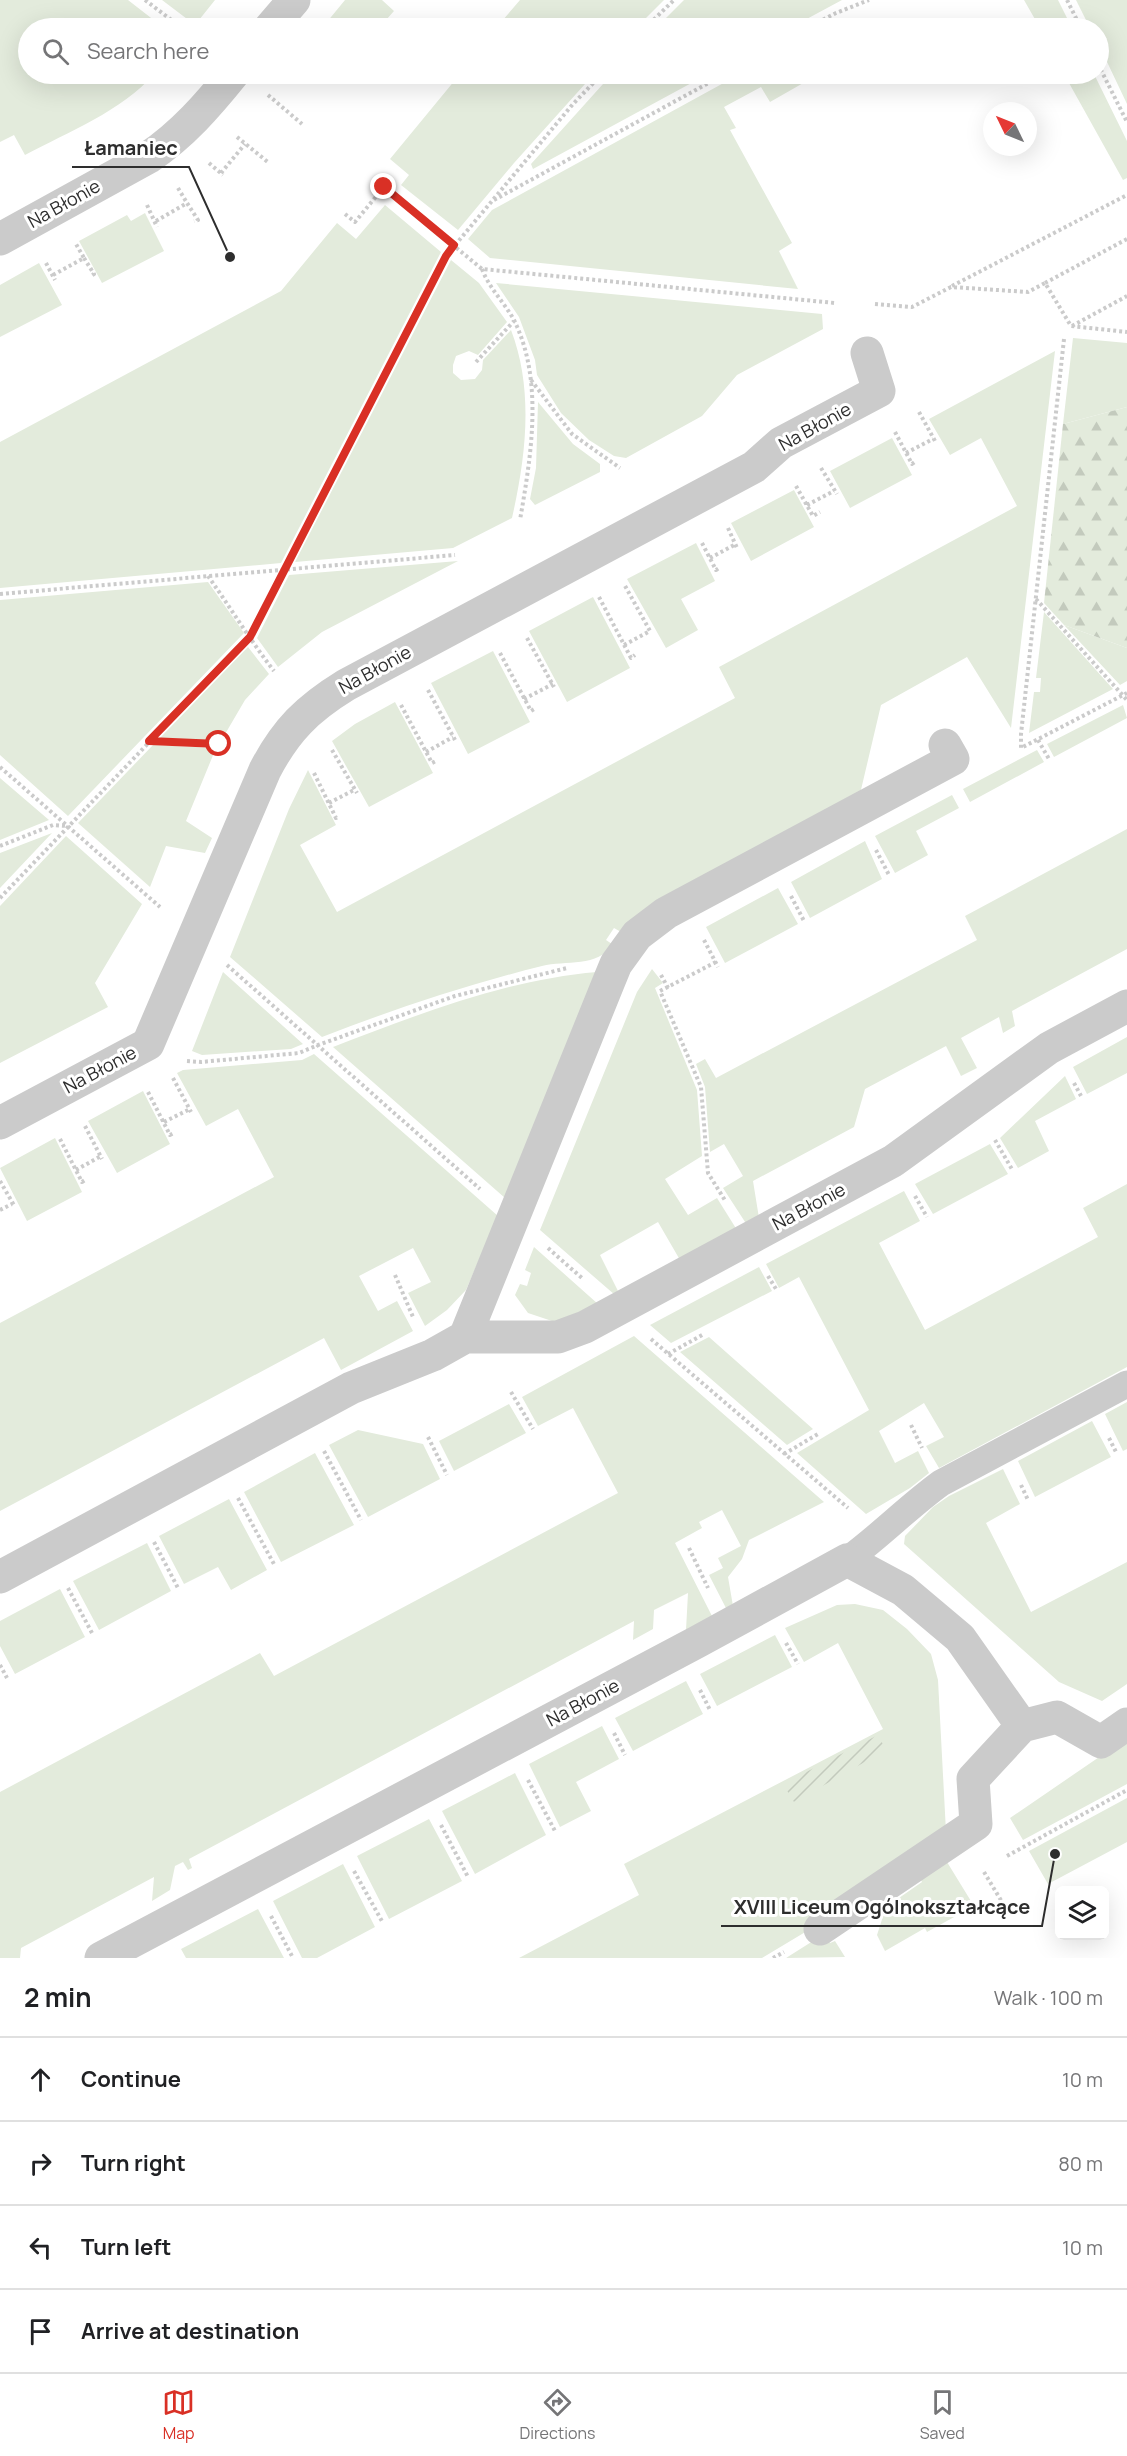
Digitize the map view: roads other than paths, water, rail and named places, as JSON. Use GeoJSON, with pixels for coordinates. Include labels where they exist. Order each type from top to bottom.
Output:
{"type":"FeatureCollection","features":[{"type":"Feature","properties":{"kind":"street"},"geometry":{"type":"LineString","coordinates":[[279,18],[294,0]]}},
{"type":"Feature","properties":{"kind":"street","name":"Na Błonie"},"geometry":{"type":"LineString","coordinates":[[0,239],[149,157],[168,144],[190,124],[224,84]]}},
{"type":"Feature","properties":{"kind":"street","name":"Na Błonie"},"geometry":{"type":"LineString","coordinates":[[0,1123],[148,1044],[265,770],[286,735],[308,710],[346,685],[753,467],[781,443],[879,391],[867,353]]}},
{"type":"Feature","properties":{"kind":"street"},"geometry":{"type":"LineString","coordinates":[[465,1337],[609,981],[627,947],[648,925],[692,897],[953,759],[945,745]]}},
{"type":"Feature","properties":{"kind":"street","name":"Na Błonie"},"geometry":{"type":"LineString","coordinates":[[0,1577],[351,1388],[433,1355],[465,1337],[558,1336],[572,1333],[893,1161],[1049,1048],[1127,1006]]}},
{"type":"Feature","properties":{"kind":"street"},"geometry":{"type":"LineString","coordinates":[[848,1560],[903,1590],[960,1638],[1022,1726]]}},
{"type":"Feature","properties":{"kind":"street","name":"Na Błonie"},"geometry":{"type":"LineString","coordinates":[[101,1958],[848,1560]]}},
{"type":"Feature","properties":{"kind":"street"},"geometry":{"type":"LineString","coordinates":[[820,1929],[976,1824],[973,1779],[1022,1726],[1057,1717],[1101,1742],[1127,1724]]}},
{"type":"Feature","properties":{"kind":"lane"},"geometry":{"type":"LineString","coordinates":[[848,1560],[940,1483],[1127,1384]]}},
{"type":"Feature","properties":{"kind":"place","name":"Łamaniec"},"geometry":{"type":"Point","coordinates":[230,257]}},
{"type":"Feature","properties":{"kind":"place","name":"XVIII Liceum Ogólnokształcące"},"geometry":{"type":"Point","coordinates":[1055,1854]}}]}
